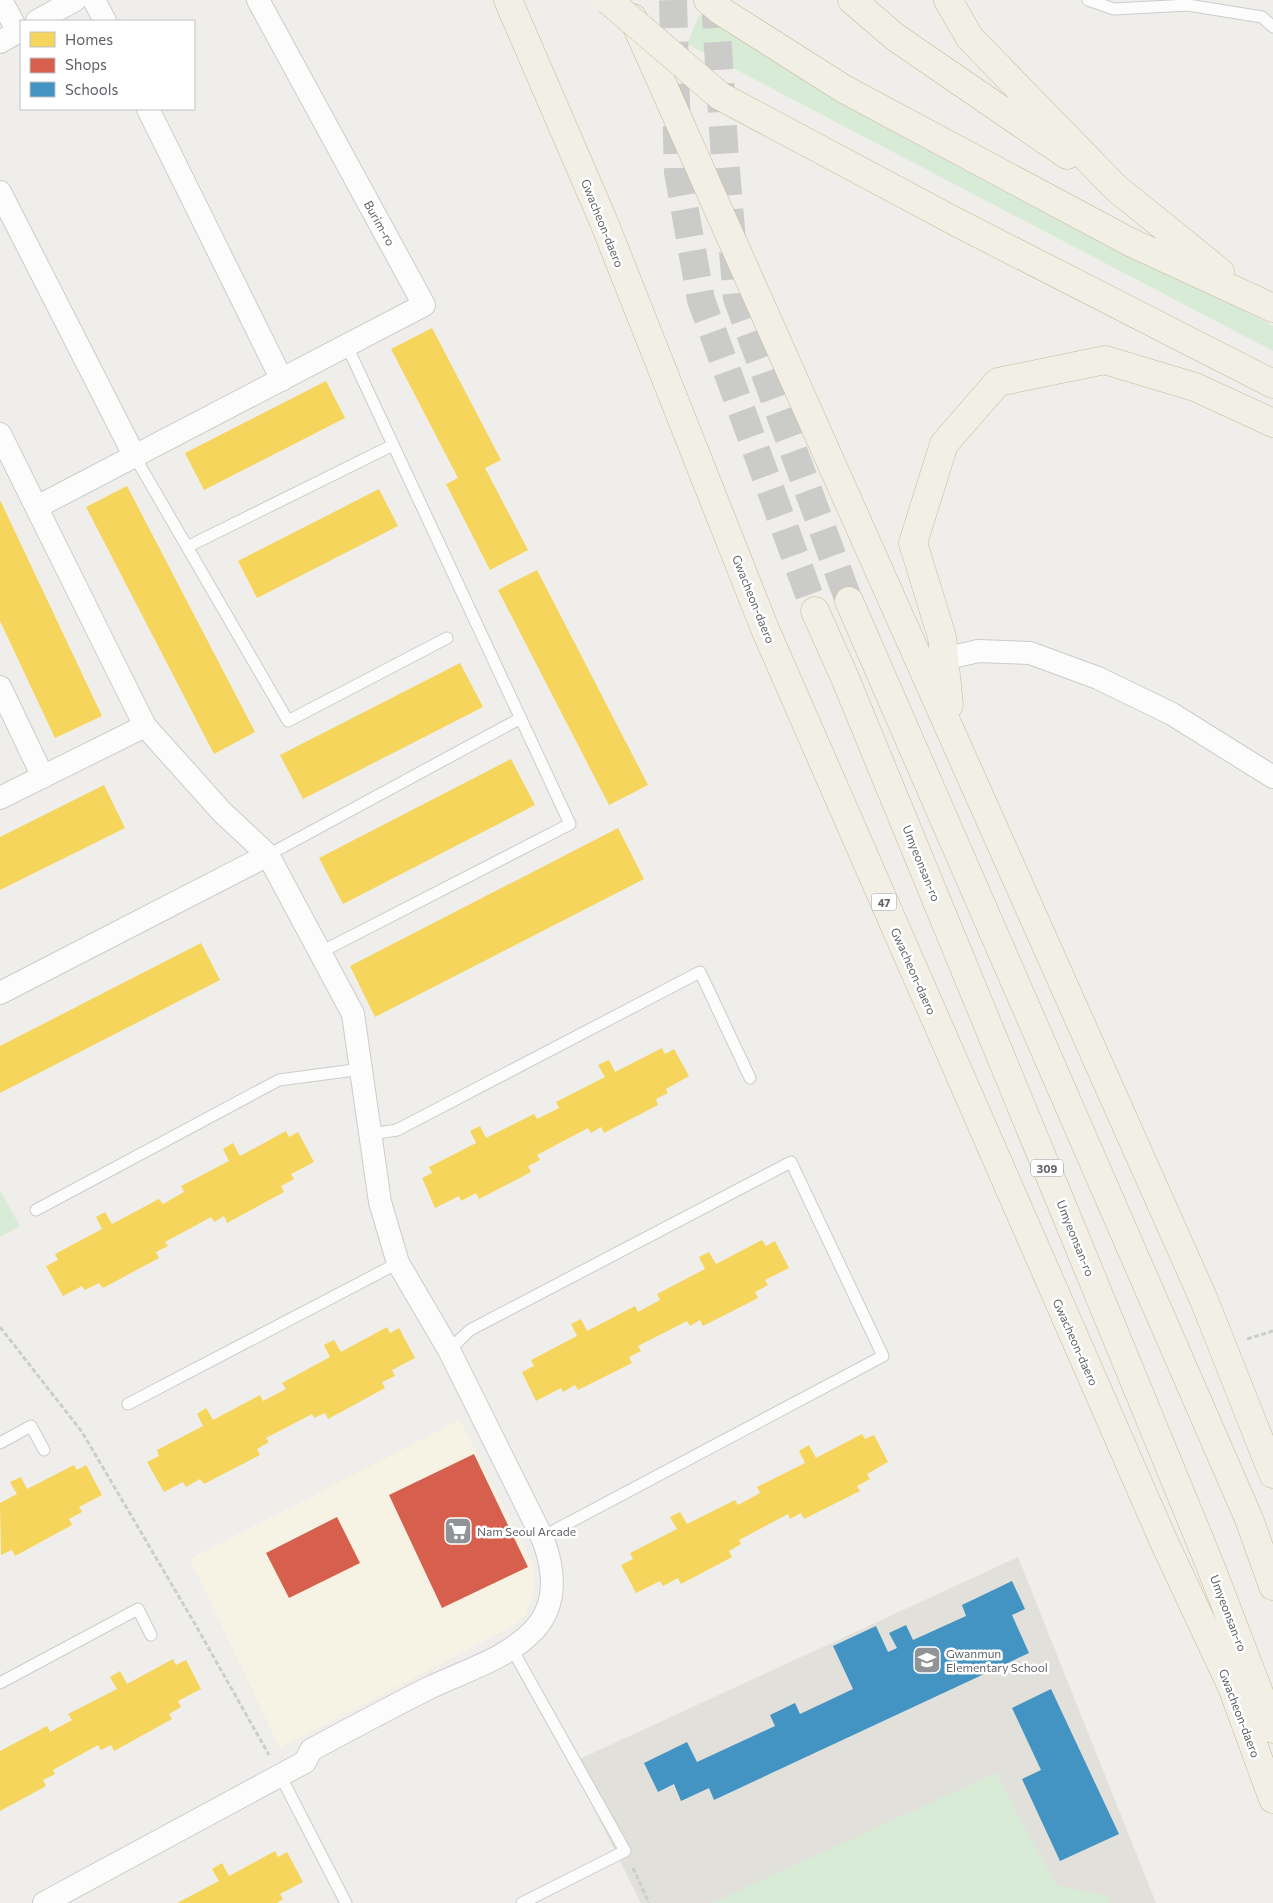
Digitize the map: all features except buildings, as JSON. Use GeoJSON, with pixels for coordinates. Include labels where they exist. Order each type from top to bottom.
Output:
{"type":"FeatureCollection","features":[{"type":"Feature","properties":{"kind":"highway","name":"Gwacheon-daero"},"geometry":{"type":"LineString","coordinates":[[508,0],[603,220],[765,629],[1164,1542],[1232,1687],[1273,1799]]}},
{"type":"Feature","properties":{"kind":"highway"},"geometry":{"type":"LineString","coordinates":[[608,0],[720,96],[958,222],[1273,384]]}},
{"type":"Feature","properties":{"kind":"highway"},"geometry":{"type":"LineString","coordinates":[[625,0],[1204,1300],[1273,1474]]}},
{"type":"Feature","properties":{"kind":"highway"},"geometry":{"type":"LineString","coordinates":[[708,0],[721,11],[844,89],[1130,242],[1264,304]]}},
{"type":"Feature","properties":{"kind":"highway"},"geometry":{"type":"LineString","coordinates":[[852,0],[896,37],[1116,188],[1264,304]]}},
{"type":"Feature","properties":{"kind":"highway"},"geometry":{"type":"LineString","coordinates":[[948,0],[970,38],[1116,188]]}},
{"type":"Feature","properties":{"kind":"highway"},"geometry":{"type":"LineString","coordinates":[[952,731],[942,636],[913,543],[944,444],[998,382],[1105,360],[1195,387],[1273,423]]}},
{"type":"Feature","properties":{"kind":"highway"},"geometry":{"type":"LineString","coordinates":[[849,601],[1241,1501],[1273,1586]]}},
{"type":"Feature","properties":{"kind":"highway","name":"Umyeonsan-ro"},"geometry":{"type":"LineString","coordinates":[[815,611],[849,687],[1210,1565],[1273,1729]]}},
{"type":"Feature","properties":{"kind":"street"},"geometry":{"type":"LineString","coordinates":[[1,0],[19,31]]}},
{"type":"Feature","properties":{"kind":"street"},"geometry":{"type":"LineString","coordinates":[[39,20],[75,0]]}},
{"type":"Feature","properties":{"kind":"street"},"geometry":{"type":"LineString","coordinates":[[94,0],[104,20]]}},
{"type":"Feature","properties":{"kind":"street","name":"Burim-ro"},"geometry":{"type":"LineString","coordinates":[[37,507],[424,305],[258,0]]}},
{"type":"Feature","properties":{"kind":"street"},"geometry":{"type":"LineString","coordinates":[[148,110],[282,380]]}},
{"type":"Feature","properties":{"kind":"street"},"geometry":{"type":"LineString","coordinates":[[0,192],[135,457]]}},
{"type":"Feature","properties":{"kind":"street"},"geometry":{"type":"LineString","coordinates":[[0,434],[145,726],[222,812],[268,855],[353,1014],[380,1202],[398,1263],[449,1350],[542,1537],[550,1560],[553,1588],[545,1611],[535,1629],[512,1649],[428,1688],[311,1750],[305,1762],[44,1903]]}},
{"type":"Feature","properties":{"kind":"street"},"geometry":{"type":"LineString","coordinates":[[944,659],[978,651],[1030,653],[1098,678],[1172,714],[1273,778]]}},
{"type":"Feature","properties":{"kind":"street"},"geometry":{"type":"LineString","coordinates":[[0,687],[43,776]]}},
{"type":"Feature","properties":{"kind":"street"},"geometry":{"type":"LineString","coordinates":[[0,798],[145,726]]}},
{"type":"Feature","properties":{"kind":"street"},"geometry":{"type":"LineString","coordinates":[[0,993],[268,855]]}},
{"type":"Feature","properties":{"kind":"lane"},"geometry":{"type":"LineString","coordinates":[[1088,0],[1114,9],[1188,5],[1262,17],[1273,27]]}},
{"type":"Feature","properties":{"kind":"lane"},"geometry":{"type":"LineString","coordinates":[[321,952],[570,824],[346,346]]}},
{"type":"Feature","properties":{"kind":"lane"},"geometry":{"type":"LineString","coordinates":[[187,548],[393,445]]}},
{"type":"Feature","properties":{"kind":"lane"},"geometry":{"type":"LineString","coordinates":[[135,457],[288,721],[448,638]]}},
{"type":"Feature","properties":{"kind":"lane"},"geometry":{"type":"LineString","coordinates":[[268,855],[520,718]]}},
{"type":"Feature","properties":{"kind":"lane"},"geometry":{"type":"LineString","coordinates":[[371,1134],[397,1130],[700,972],[750,1078]]}},
{"type":"Feature","properties":{"kind":"lane"},"geometry":{"type":"LineString","coordinates":[[36,1210],[279,1080],[362,1069]]}},
{"type":"Feature","properties":{"kind":"lane"},"geometry":{"type":"LineString","coordinates":[[449,1350],[470,1330],[791,1162],[883,1356],[542,1537]]}},
{"type":"Feature","properties":{"kind":"lane"},"geometry":{"type":"LineString","coordinates":[[128,1404],[398,1263]]}},
{"type":"Feature","properties":{"kind":"lane"},"geometry":{"type":"LineString","coordinates":[[0,1443],[31,1426],[44,1450]]}},
{"type":"Feature","properties":{"kind":"lane"},"geometry":{"type":"LineString","coordinates":[[0,1683],[138,1609],[152,1635]]}},
{"type":"Feature","properties":{"kind":"lane"},"geometry":{"type":"LineString","coordinates":[[512,1649],[625,1851],[522,1903]]}},
{"type":"Feature","properties":{"kind":"lane"},"geometry":{"type":"LineString","coordinates":[[280,1775],[346,1903]]}},
{"type":"Feature","properties":{"kind":"path"},"geometry":{"type":"LineString","coordinates":[[0,1327],[82,1432],[195,1624],[280,1775]]}},
{"type":"Feature","properties":{"kind":"path"},"geometry":{"type":"LineString","coordinates":[[625,1851],[649,1903]]}},
{"type":"Feature","properties":{"kind":"shaded area"},"geometry":{"type":"Polygon","coordinates":[[[460,1420],[533,1565],[535,1585],[526,1615],[515,1625],[280,1748],[190,1559],[460,1420]]]}},
{"type":"Feature","properties":{"kind":"shaded area","name":"Gwanmun Elementary School"},"geometry":{"type":"Polygon","coordinates":[[[1018,1557],[1156,1903],[641,1903],[571,1763],[1018,1557]]]}},
{"type":"Feature","properties":{"kind":"green space"},"geometry":{"type":"Polygon","coordinates":[[[699,15],[777,60],[1273,326],[1273,351],[687,44],[699,15]]]}},
{"type":"Feature","properties":{"kind":"green space"},"geometry":{"type":"Polygon","coordinates":[[[0,1190],[20,1226],[0,1237],[0,1190]]]}},
{"type":"Feature","properties":{"kind":"green space"},"geometry":{"type":"Polygon","coordinates":[[[996,1773],[1056,1885],[1108,1896],[1109,1903],[712,1903],[996,1773]]]}},
{"type":"Feature","properties":{"kind":"tunnel"},"geometry":{"type":"LineString","coordinates":[[673,0],[678,172],[701,300],[815,611]]}},
{"type":"Feature","properties":{"kind":"tunnel"},"geometry":{"type":"LineString","coordinates":[[715,0],[725,160],[737,298],[849,601]]}},
{"type":"Feature","properties":{"kind":"place","name":"Nam Seoul Arcade"},"geometry":{"type":"Point","coordinates":[458,1531]}},
{"type":"Feature","properties":{"kind":"place","name":"Gwanmun Elementary School"},"geometry":{"type":"Point","coordinates":[927,1660]}}]}
